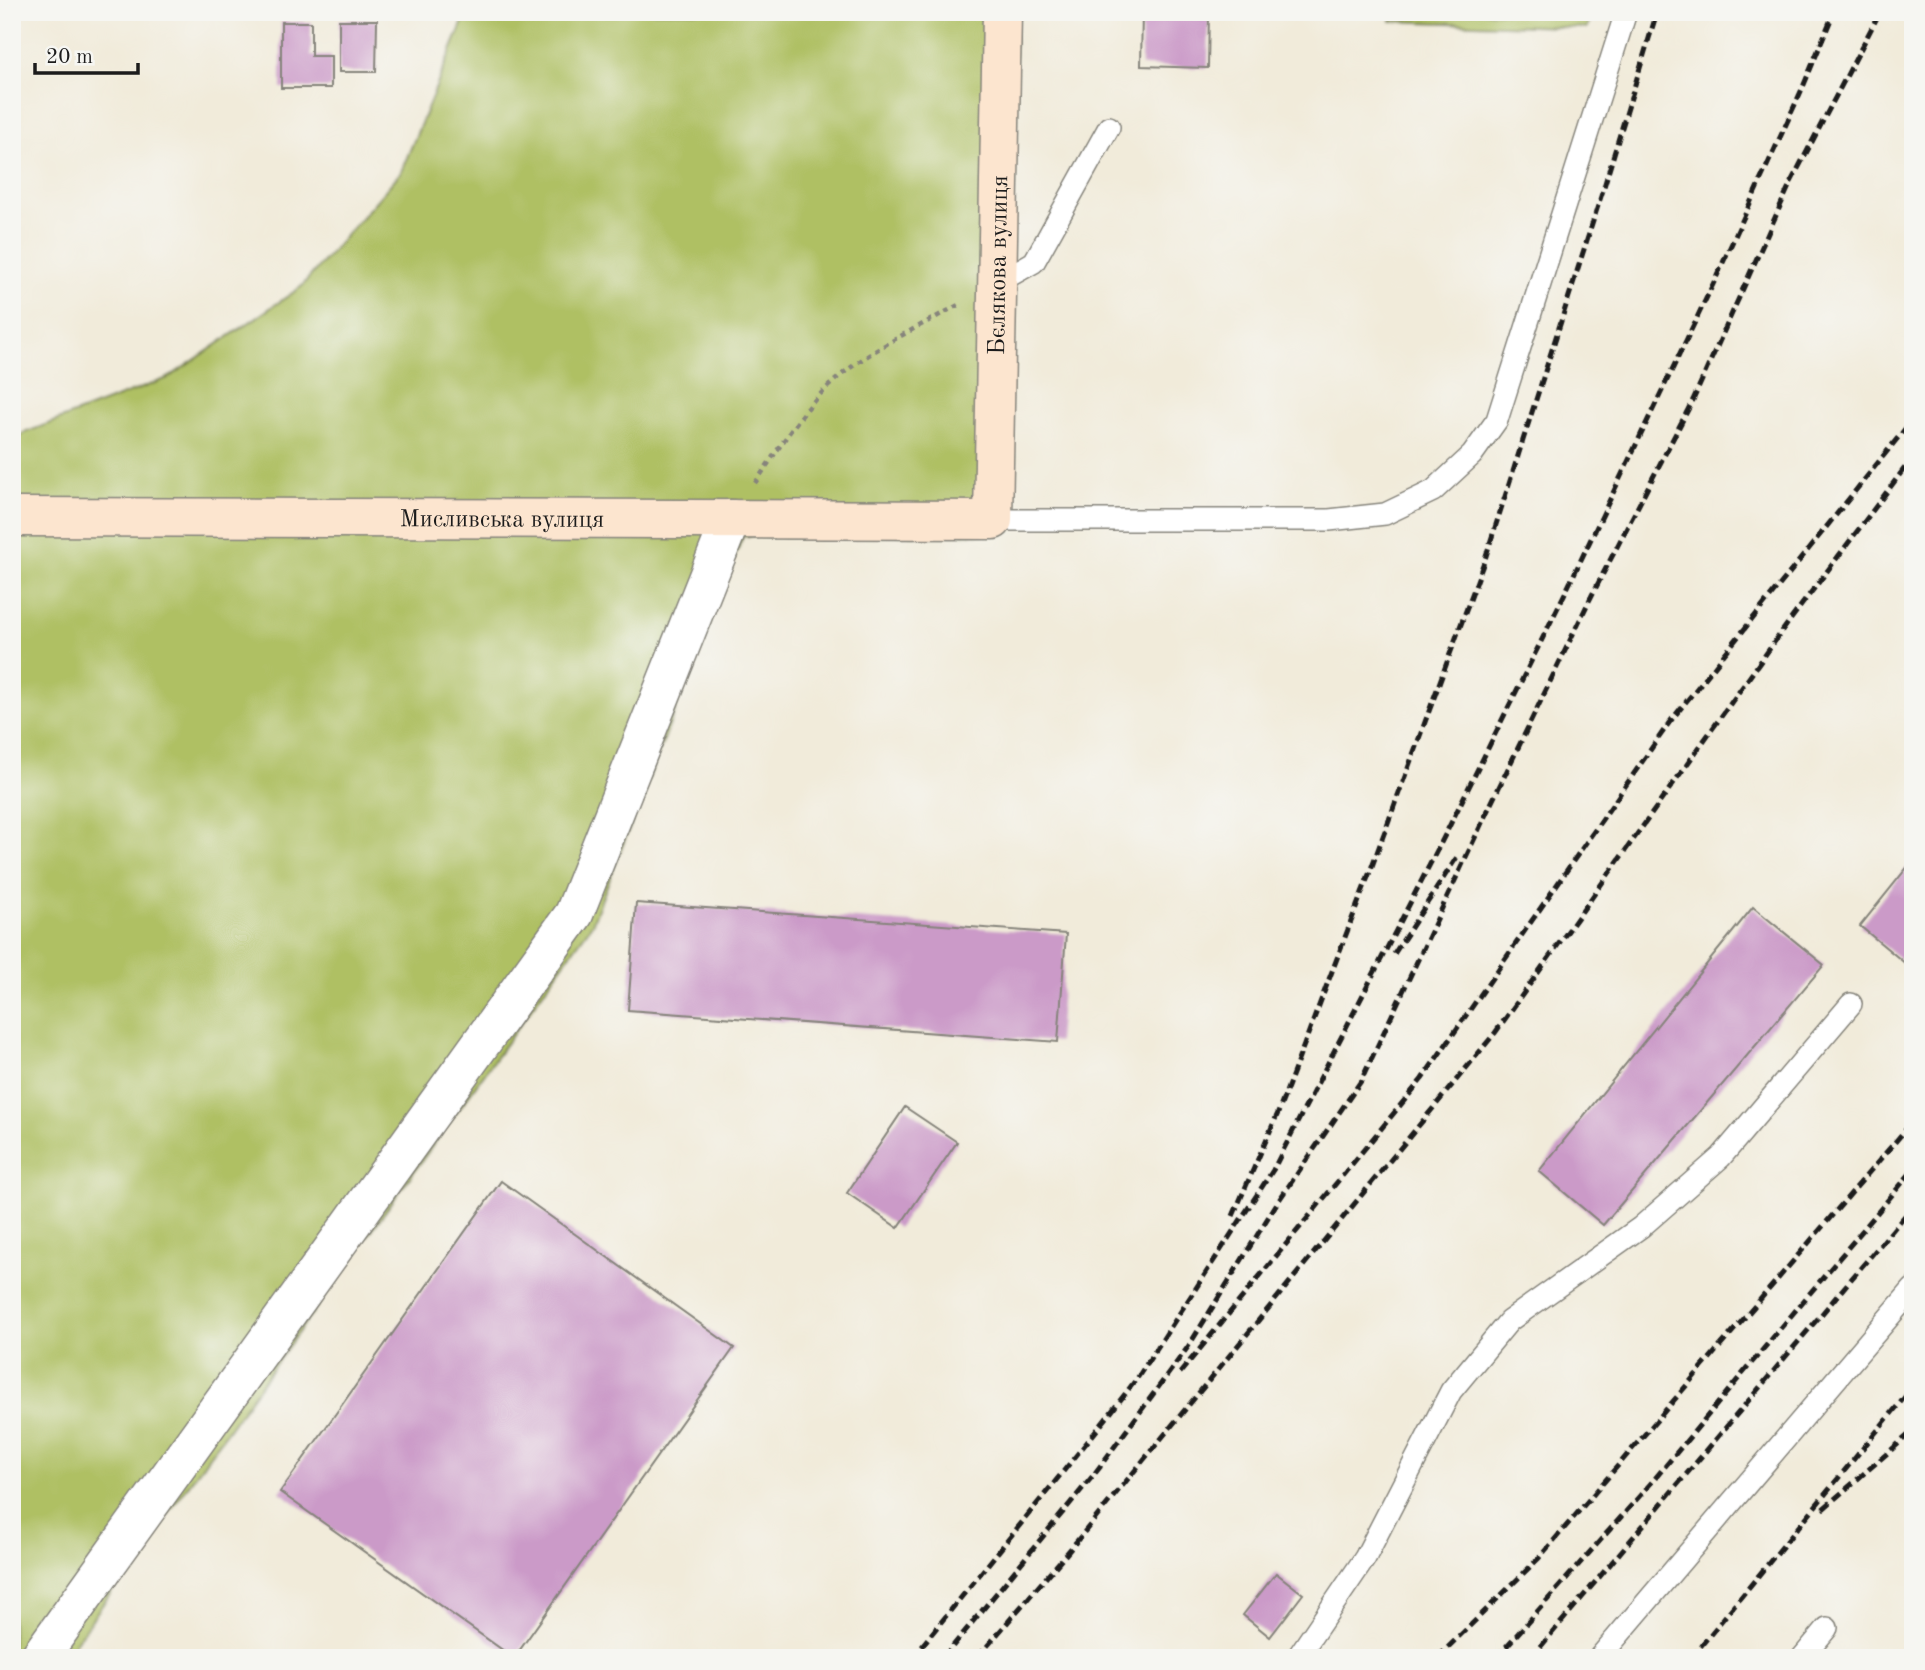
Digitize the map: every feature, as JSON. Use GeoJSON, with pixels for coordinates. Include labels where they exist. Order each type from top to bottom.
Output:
{"type":"FeatureCollection","features":[{"type":"Feature","properties":{"kind":"street","name":"Бєлякова вулиця"},"geometry":{"type":"LineString","coordinates":[[993,520],[1002,12]]}},
{"type":"Feature","properties":{"kind":"street","name":"Мисливська вулиця"},"geometry":{"type":"LineString","coordinates":[[12,517],[993,520]]}},
{"type":"Feature","properties":{"kind":"street"},"geometry":{"type":"LineString","coordinates":[[39,1658],[574,914],[731,519]]}},
{"type":"Feature","properties":{"kind":"lane"},"geometry":{"type":"LineString","coordinates":[[993,520],[1329,520],[1385,514],[1433,491],[1472,455],[1497,420],[1626,12]]}},
{"type":"Feature","properties":{"kind":"lane"},"geometry":{"type":"LineString","coordinates":[[998,283],[1034,262],[1109,127]]}},
{"type":"Feature","properties":{"kind":"lane"},"geometry":{"type":"LineString","coordinates":[[1297,1658],[1365,1558],[1451,1391],[1509,1321],[1641,1227],[1721,1157],[1851,1004]]}},
{"type":"Feature","properties":{"kind":"lane"},"geometry":{"type":"LineString","coordinates":[[1599,1658],[1913,1289]]}},
{"type":"Feature","properties":{"kind":"lane"},"geometry":{"type":"LineString","coordinates":[[1802,1658],[1827,1628]]}},
{"type":"Feature","properties":{"kind":"path"},"geometry":{"type":"LineString","coordinates":[[731,519],[800,417],[831,383],[863,358],[998,283]]}},
{"type":"Feature","properties":{"kind":"green space"},"geometry":{"type":"Polygon","coordinates":[[[467,12],[1015,12],[1005,533],[743,536],[592,924],[64,1658],[12,1658],[12,446],[24,433],[168,378],[301,287],[401,172],[467,12]]]}},
{"type":"Feature","properties":{"kind":"green space"},"geometry":{"type":"Polygon","coordinates":[[[1391,12],[1593,12],[1587,28],[1391,21],[1391,12]]]}},
{"type":"Feature","properties":{"kind":"building"},"geometry":{"type":"Polygon","coordinates":[[[1142,12],[1209,12],[1208,68],[1141,66],[1142,12]]]}},
{"type":"Feature","properties":{"kind":"building"},"geometry":{"type":"Polygon","coordinates":[[[339,20],[377,20],[376,72],[339,72],[339,20]]]}},
{"type":"Feature","properties":{"kind":"building"},"geometry":{"type":"Polygon","coordinates":[[[281,22],[311,22],[311,56],[331,56],[331,88],[281,88],[281,22]]]}},
{"type":"Feature","properties":{"kind":"building"},"geometry":{"type":"Polygon","coordinates":[[[1913,860],[1913,955],[1906,964],[1860,926],[1913,860]]]}},
{"type":"Feature","properties":{"kind":"building"},"geometry":{"type":"Polygon","coordinates":[[[636,903],[1066,934],[1058,1042],[628,1010],[636,903]]]}},
{"type":"Feature","properties":{"kind":"building"},"geometry":{"type":"Polygon","coordinates":[[[1753,907],[1824,965],[1603,1225],[1539,1171],[1753,907]]]}},
{"type":"Feature","properties":{"kind":"building"},"geometry":{"type":"Polygon","coordinates":[[[905,1107],[957,1142],[898,1228],[847,1193],[905,1107]]]}},
{"type":"Feature","properties":{"kind":"building"},"geometry":{"type":"Polygon","coordinates":[[[501,1181],[734,1348],[514,1658],[280,1492],[501,1181]]]}},
{"type":"Feature","properties":{"kind":"building"},"geometry":{"type":"Polygon","coordinates":[[[1276,1573],[1303,1594],[1270,1637],[1243,1615],[1276,1573]]]}},
{"type":"Feature","properties":{"kind":"railway"},"geometry":{"type":"LineString","coordinates":[[1233,1216],[1278,1113],[1485,559],[1657,12]]}},
{"type":"Feature","properties":{"kind":"railway"},"geometry":{"type":"LineString","coordinates":[[912,1658],[1138,1377],[1273,1170],[1448,829],[1566,591],[1716,278],[1834,12]]}},
{"type":"Feature","properties":{"kind":"railway"},"geometry":{"type":"LineString","coordinates":[[1095,1473],[1188,1347],[1277,1203],[1361,1081],[1590,599],[1693,400],[1791,182],[1880,12]]}},
{"type":"Feature","properties":{"kind":"railway"},"geometry":{"type":"LineString","coordinates":[[1180,1373],[1422,1079],[1669,723],[1913,419]]}},
{"type":"Feature","properties":{"kind":"railway"},"geometry":{"type":"LineString","coordinates":[[977,1658],[1067,1553],[1495,1033],[1788,623],[1913,457]]}},
{"type":"Feature","properties":{"kind":"railway"},"geometry":{"type":"LineString","coordinates":[[1394,954],[1457,857]]}},
{"type":"Feature","properties":{"kind":"railway"},"geometry":{"type":"LineString","coordinates":[[1437,1658],[1538,1559],[1913,1121]]}},
{"type":"Feature","properties":{"kind":"railway"},"geometry":{"type":"LineString","coordinates":[[1496,1658],[1652,1482],[1913,1170]]}},
{"type":"Feature","properties":{"kind":"railway"},"geometry":{"type":"LineString","coordinates":[[1531,1658],[1913,1206]]}},
{"type":"Feature","properties":{"kind":"railway"},"geometry":{"type":"LineString","coordinates":[[1691,1658],[1913,1387]]}},
{"type":"Feature","properties":{"kind":"railway"},"geometry":{"type":"LineString","coordinates":[[1823,1509],[1913,1431]]}},
{"type":"Feature","properties":{"kind":"railway"},"geometry":{"type":"LineString","coordinates":[[943,1658],[1101,1466]]}}]}
